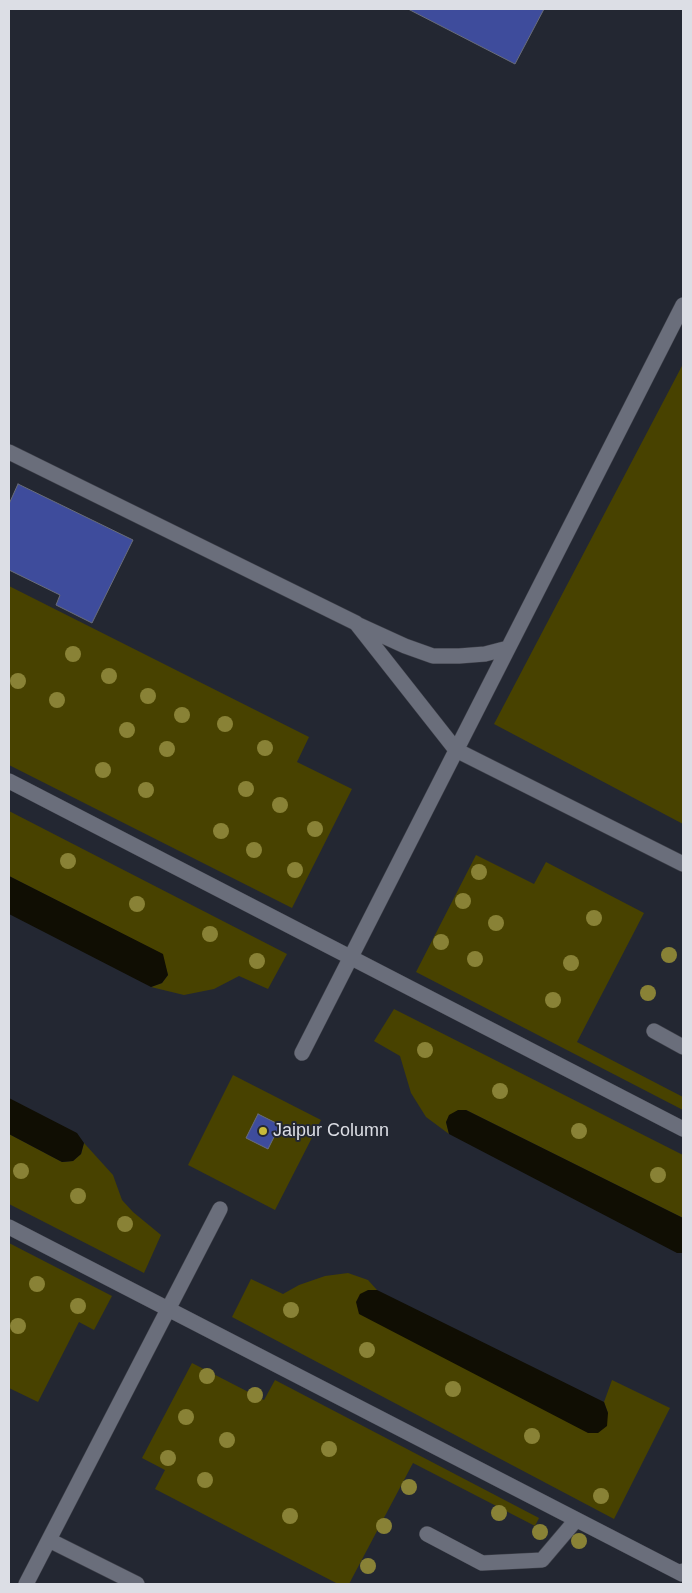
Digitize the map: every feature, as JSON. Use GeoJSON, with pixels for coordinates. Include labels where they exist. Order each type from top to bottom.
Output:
{"type":"FeatureCollection","features":[{"type":"Feature","properties":{"kind":"lane"},"geometry":{"type":"LineString","coordinates":[[302,1053],[683,304]]}},
{"type":"Feature","properties":{"kind":"lane"},"geometry":{"type":"LineString","coordinates":[[9,452],[405,646],[433,656],[486,654],[508,648]]}},
{"type":"Feature","properties":{"kind":"lane"},"geometry":{"type":"LineString","coordinates":[[356,623],[456,750],[683,864]]}},
{"type":"Feature","properties":{"kind":"lane"},"geometry":{"type":"LineString","coordinates":[[9,781],[683,1129]]}},
{"type":"Feature","properties":{"kind":"lane"},"geometry":{"type":"LineString","coordinates":[[654,1031],[683,1047]]}},
{"type":"Feature","properties":{"kind":"lane"},"geometry":{"type":"LineString","coordinates":[[26,1584],[220,1209]]}},
{"type":"Feature","properties":{"kind":"lane"},"geometry":{"type":"LineString","coordinates":[[9,1227],[576,1520],[682,1574],[683,1571]]}},
{"type":"Feature","properties":{"kind":"lane"},"geometry":{"type":"LineString","coordinates":[[427,1534],[482,1563],[542,1560],[576,1520]]}},
{"type":"Feature","properties":{"kind":"lane"},"geometry":{"type":"LineString","coordinates":[[49,1540],[136,1584]]}},
{"type":"Feature","properties":{"kind":"shaded area"},"geometry":{"type":"Polygon","coordinates":[[[683,364],[683,824],[494,724],[683,364]]]}},
{"type":"Feature","properties":{"kind":"shaded area"},"geometry":{"type":"Polygon","coordinates":[[[9,586],[309,737],[297,762],[352,789],[292,908],[9,765],[9,586]]]}},
{"type":"Feature","properties":{"kind":"shaded area"},"geometry":{"type":"Polygon","coordinates":[[[9,811],[287,954],[268,989],[239,976],[214,989],[184,995],[151,987],[162,983],[168,975],[162,954],[9,876],[9,811]]]}},
{"type":"Feature","properties":{"kind":"shaded area"},"geometry":{"type":"Polygon","coordinates":[[[476,855],[534,884],[546,862],[644,913],[577,1042],[683,1097],[683,1110],[416,972],[476,855]]]}},
{"type":"Feature","properties":{"kind":"shaded area"},"geometry":{"type":"Polygon","coordinates":[[[9,876],[163,954],[168,975],[162,983],[151,987],[9,914],[9,876]]]}},
{"type":"Feature","properties":{"kind":"shaded area"},"geometry":{"type":"Polygon","coordinates":[[[394,1009],[683,1155],[683,1218],[466,1110],[446,1122],[449,1134],[426,1117],[411,1093],[400,1056],[374,1041],[394,1009]]]}},
{"type":"Feature","properties":{"kind":"shaded area"},"geometry":{"type":"Polygon","coordinates":[[[233,1075],[321,1120],[275,1210],[188,1165],[233,1075]]]}},
{"type":"Feature","properties":{"kind":"shaded area"},"geometry":{"type":"Polygon","coordinates":[[[9,1098],[77,1133],[84,1143],[81,1154],[73,1161],[62,1162],[9,1134],[9,1098]]]}},
{"type":"Feature","properties":{"kind":"shaded area"},"geometry":{"type":"Polygon","coordinates":[[[458,1110],[466,1110],[683,1218],[683,1253],[677,1253],[449,1134],[446,1122],[449,1115],[458,1110]]]}},
{"type":"Feature","properties":{"kind":"shaded area"},"geometry":{"type":"Polygon","coordinates":[[[9,1134],[62,1162],[73,1161],[81,1154],[84,1143],[113,1175],[122,1200],[133,1212],[161,1235],[144,1273],[9,1204],[9,1134]]]}},
{"type":"Feature","properties":{"kind":"shaded area"},"geometry":{"type":"Polygon","coordinates":[[[9,1243],[112,1296],[94,1330],[79,1322],[38,1402],[9,1388],[9,1243]]]}},
{"type":"Feature","properties":{"kind":"shaded area"},"geometry":{"type":"Polygon","coordinates":[[[348,1273],[368,1280],[377,1290],[368,1290],[608,1413],[604,1402],[612,1380],[670,1408],[614,1519],[232,1317],[251,1279],[283,1294],[299,1285],[325,1276],[348,1273]]]}},
{"type":"Feature","properties":{"kind":"shaded area"},"geometry":{"type":"Polygon","coordinates":[[[368,1290],[377,1290],[604,1402],[608,1413],[607,1426],[598,1433],[588,1433],[359,1314],[356,1302],[360,1294],[368,1290]]]}},
{"type":"Feature","properties":{"kind":"shaded area"},"geometry":{"type":"Polygon","coordinates":[[[192,1363],[264,1400],[275,1380],[539,1518],[535,1526],[413,1463],[349,1584],[338,1584],[155,1489],[165,1470],[142,1458],[192,1363]]]}},
{"type":"Feature","properties":{"kind":"building"},"geometry":{"type":"Polygon","coordinates":[[[408,9],[544,9],[515,64],[408,9]]]}},
{"type":"Feature","properties":{"kind":"building"},"geometry":{"type":"Polygon","coordinates":[[[18,484],[133,540],[92,623],[56,605],[60,595],[9,570],[9,504],[18,484]]]}},
{"type":"Feature","properties":{"kind":"building","name":"Jaipur Column"},"geometry":{"type":"Polygon","coordinates":[[[258,1114],[280,1125],[268,1149],[246,1138],[258,1114]]]}},
{"type":"Feature","properties":{"kind":"place","name":"Jaipur Column"},"geometry":{"type":"Point","coordinates":[263,1131]}}]}
